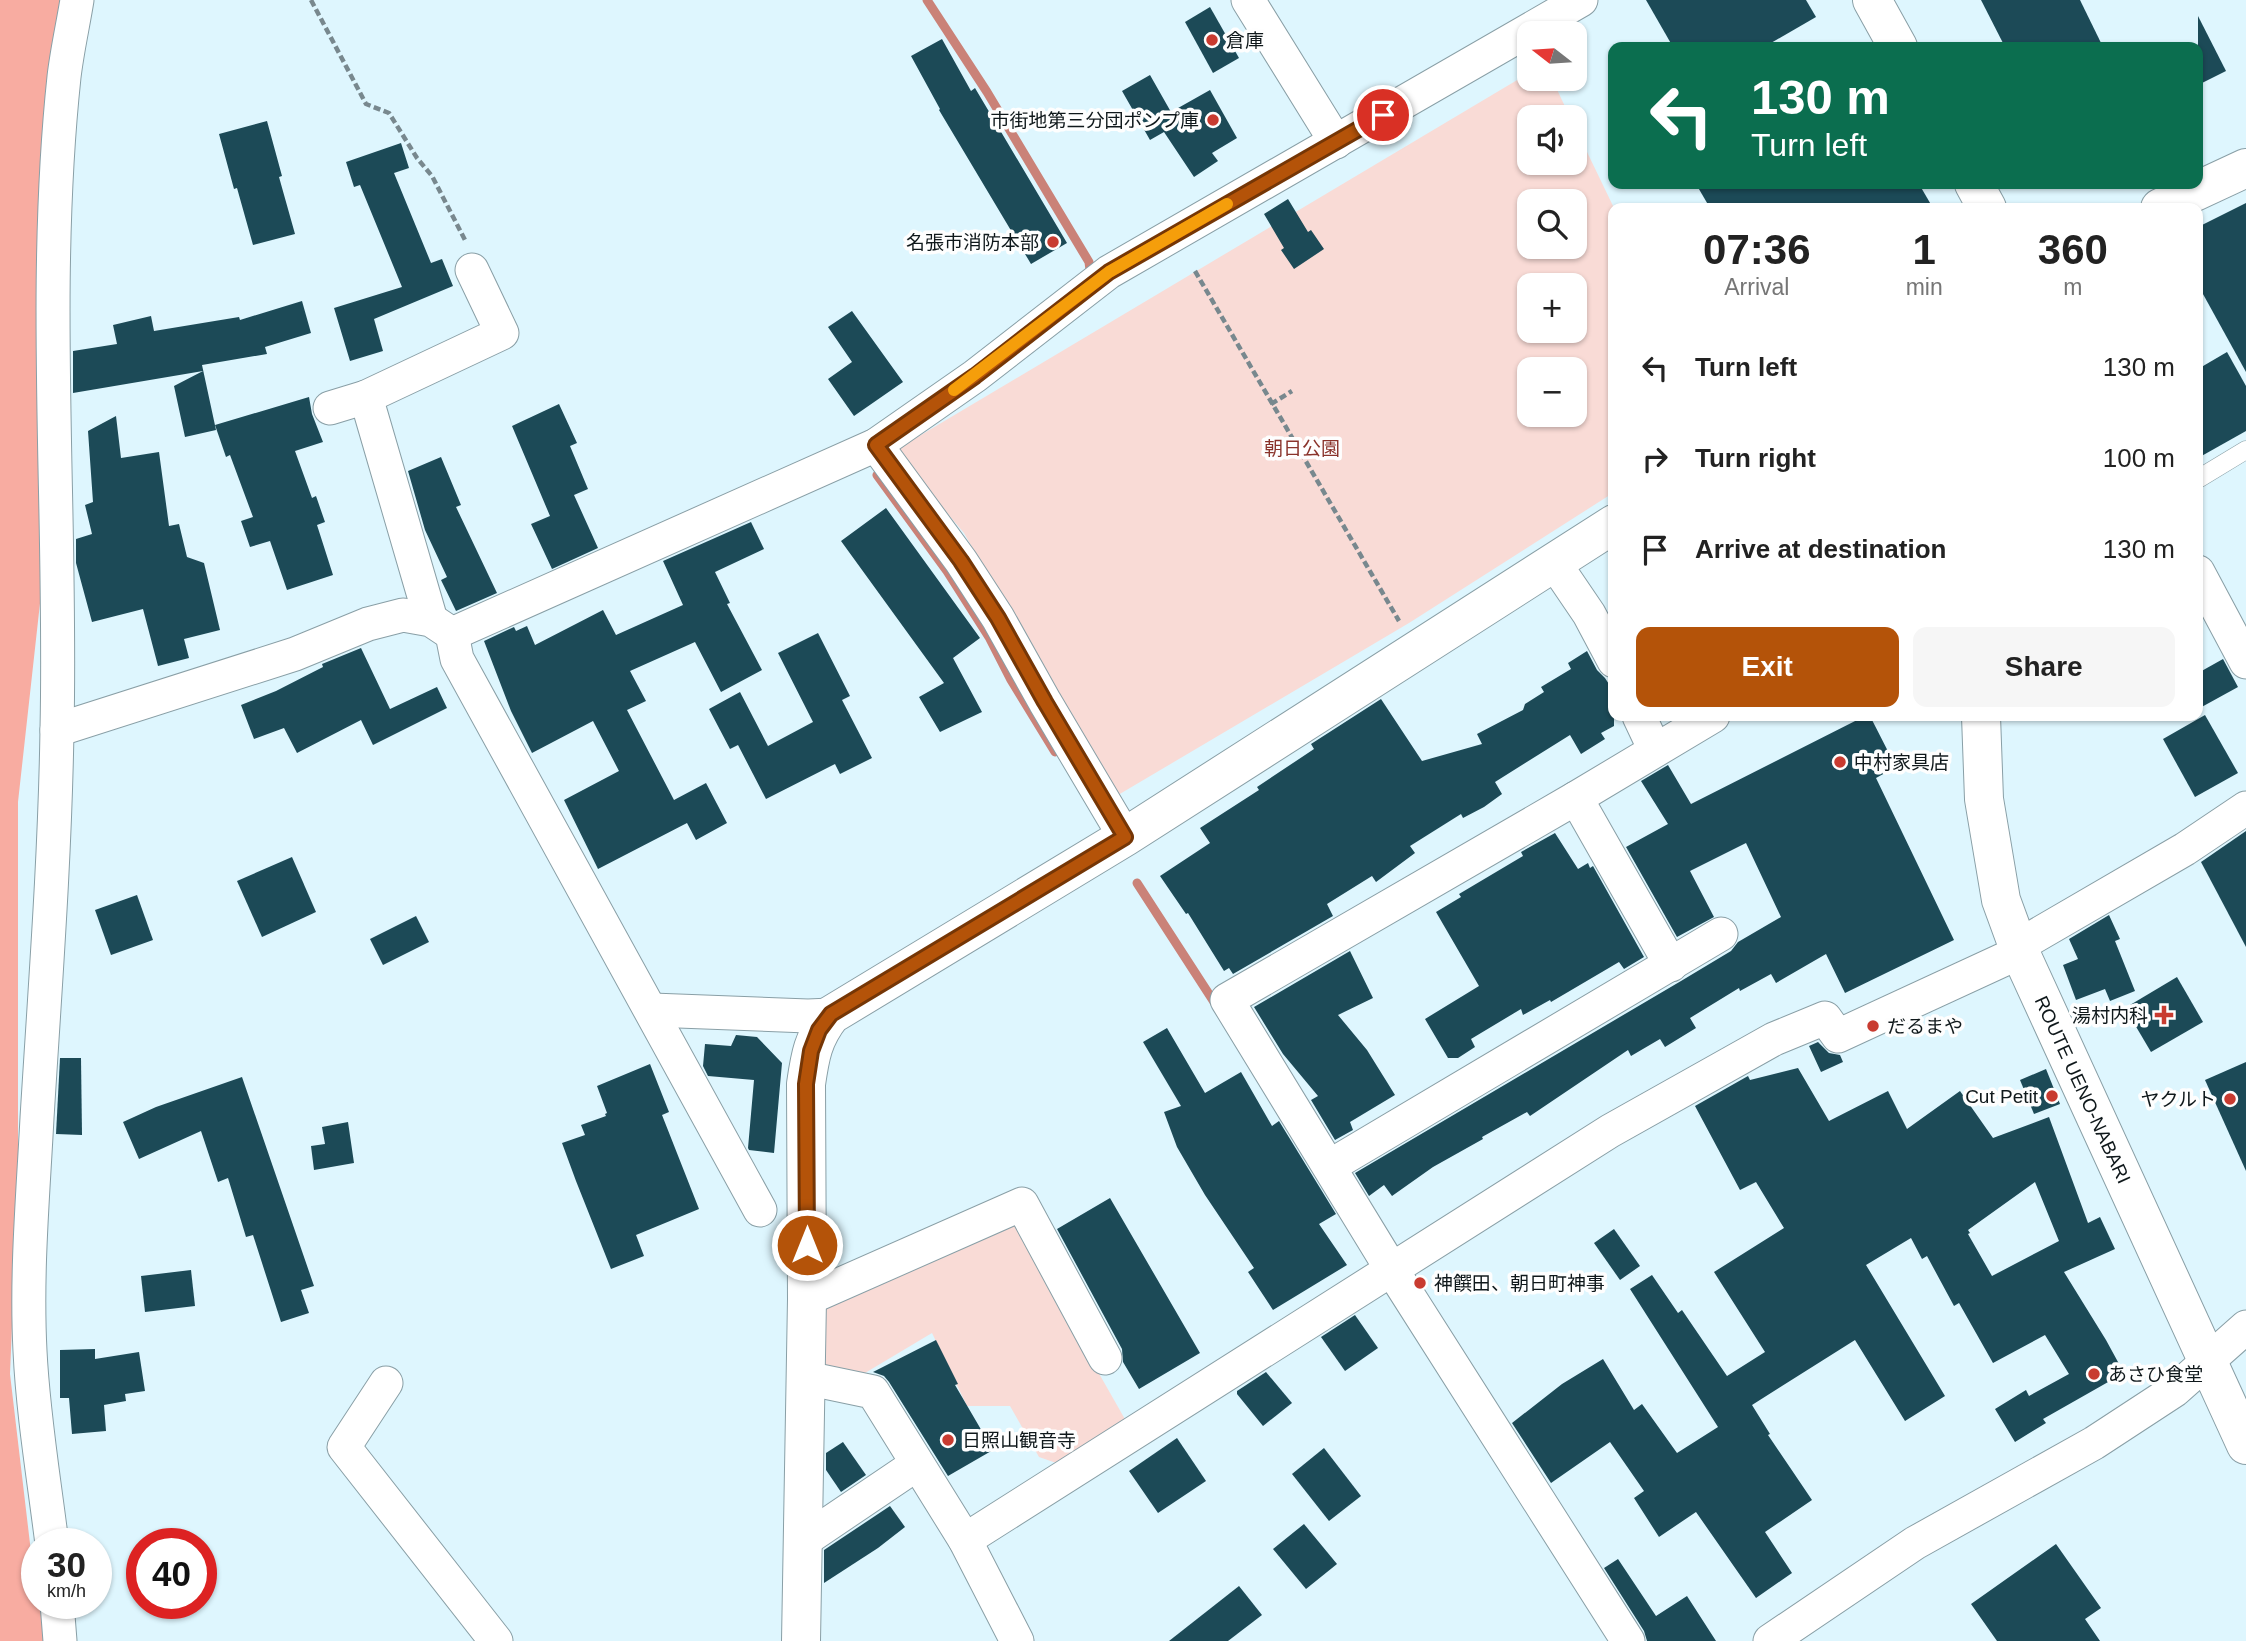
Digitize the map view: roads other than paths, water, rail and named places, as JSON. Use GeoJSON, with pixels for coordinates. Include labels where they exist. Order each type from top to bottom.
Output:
{"type":"FeatureCollection","features":[{"type":"Feature","properties":{"kind":"street"},"geometry":{"type":"LineString","coordinates":[[50,1528],[34,1410],[29,1348],[29,1258],[49,924],[57,730],[55,220],[64,75],[77,0]]}},
{"type":"Feature","properties":{"kind":"street"},"geometry":{"type":"LineString","coordinates":[[1248,0],[1336,142]]}},
{"type":"Feature","properties":{"kind":"street"},"geometry":{"type":"LineString","coordinates":[[57,730],[295,654],[368,624],[402,615],[441,627],[884,455],[975,376],[1094,284],[1152,247],[1581,0]]}},
{"type":"Feature","properties":{"kind":"street"},"geometry":{"type":"LineString","coordinates":[[1872,0],[1895,42]]}},
{"type":"Feature","properties":{"kind":"street"},"geometry":{"type":"LineString","coordinates":[[2203,188],[2246,168]]}},
{"type":"Feature","properties":{"kind":"street"},"geometry":{"type":"LineString","coordinates":[[2172,203],[2201,189]]}},
{"type":"Feature","properties":{"kind":"street"},"geometry":{"type":"LineString","coordinates":[[330,408],[366,397],[502,333],[472,270]]}},
{"type":"Feature","properties":{"kind":"street"},"geometry":{"type":"LineString","coordinates":[[366,397],[441,627],[760,1210]]}},
{"type":"Feature","properties":{"kind":"street"},"geometry":{"type":"LineString","coordinates":[[884,455],[961,561],[998,618],[1125,837]]}},
{"type":"Feature","properties":{"kind":"street"},"geometry":{"type":"LineString","coordinates":[[801,1641],[807,1299],[806,1084],[811,1051],[819,1030],[831,1014],[1125,837],[1608,528]]}},
{"type":"Feature","properties":{"kind":"street"},"geometry":{"type":"LineString","coordinates":[[1553,561],[1589,614],[1608,650]]}},
{"type":"Feature","properties":{"kind":"street"},"geometry":{"type":"LineString","coordinates":[[2203,581],[2246,662]]}},
{"type":"Feature","properties":{"kind":"street"},"geometry":{"type":"LineString","coordinates":[[1642,721],[1656,750]]}},
{"type":"Feature","properties":{"kind":"street"},"geometry":{"type":"LineString","coordinates":[[1628,1641],[1392,1270],[1227,1000],[1705,721]]}},
{"type":"Feature","properties":{"kind":"street","name":"ROUTE UENO-NABARI"},"geometry":{"type":"LineString","coordinates":[[1981,721],[1984,799],[2001,900],[2019,949],[2246,1445]]}},
{"type":"Feature","properties":{"kind":"street"},"geometry":{"type":"LineString","coordinates":[[1576,798],[1671,965]]}},
{"type":"Feature","properties":{"kind":"street"},"geometry":{"type":"LineString","coordinates":[[965,1540],[1610,1131],[1774,1039],[1825,1018],[1838,1036],[2019,949],[2185,849],[2246,808]]}},
{"type":"Feature","properties":{"kind":"street"},"geometry":{"type":"LineString","coordinates":[[1330,1166],[1721,934]]}},
{"type":"Feature","properties":{"kind":"street"},"geometry":{"type":"LineString","coordinates":[[652,1010],[808,1016],[831,1014]]}},
{"type":"Feature","properties":{"kind":"street"},"geometry":{"type":"LineString","coordinates":[[807,1299],[1022,1204],[1105,1358]]}},
{"type":"Feature","properties":{"kind":"street"},"geometry":{"type":"LineString","coordinates":[[1770,1641],[1914,1543],[2106,1435],[2175,1390],[2246,1327]]}},
{"type":"Feature","properties":{"kind":"street"},"geometry":{"type":"LineString","coordinates":[[806,1378],[873,1392],[965,1540],[1017,1641]]}},
{"type":"Feature","properties":{"kind":"street"},"geometry":{"type":"LineString","coordinates":[[386,1383],[344,1447],[496,1641]]}},
{"type":"Feature","properties":{"kind":"street"},"geometry":{"type":"LineString","coordinates":[[803,1541],[917,1464]]}},
{"type":"Feature","properties":{"kind":"street"},"geometry":{"type":"LineString","coordinates":[[58,1619],[60,1641]]}},
{"type":"Feature","properties":{"kind":"lane"},"geometry":{"type":"LineString","coordinates":[[2203,476],[2246,450]]}},
{"type":"Feature","properties":{"kind":"waterway"},"geometry":{"type":"LineString","coordinates":[[927,0],[987,92],[1089,262],[1091,278]]}},
{"type":"Feature","properties":{"kind":"waterway"},"geometry":{"type":"LineString","coordinates":[[884,465],[877,475],[947,571],[989,637],[1011,680],[1055,752]]}},
{"type":"Feature","properties":{"kind":"waterway"},"geometry":{"type":"LineString","coordinates":[[1137,883],[1216,1005]]}},
{"type":"Feature","properties":{"kind":"place","name":"倉庫"},"geometry":{"type":"Point","coordinates":[1212,40]}},
{"type":"Feature","properties":{"kind":"place","name":"市街地第三分団ポンプ庫"},"geometry":{"type":"Point","coordinates":[1213,120]}},
{"type":"Feature","properties":{"kind":"place","name":"名張市消防本部"},"geometry":{"type":"Point","coordinates":[1053,242]}},
{"type":"Feature","properties":{"kind":"place","name":"中村家具店"},"geometry":{"type":"Point","coordinates":[1840,762]}},
{"type":"Feature","properties":{"kind":"place","name":"湯村内科"},"geometry":{"type":"Point","coordinates":[2164,1015]}},
{"type":"Feature","properties":{"kind":"place","name":"だるまや"},"geometry":{"type":"Point","coordinates":[1873,1026]}},
{"type":"Feature","properties":{"kind":"place","name":"Cut Petit"},"geometry":{"type":"Point","coordinates":[2052,1096]}},
{"type":"Feature","properties":{"kind":"place","name":"ヤクルト"},"geometry":{"type":"Point","coordinates":[2230,1099]}},
{"type":"Feature","properties":{"kind":"place","name":"神饌田、朝日町神事"},"geometry":{"type":"Point","coordinates":[1420,1283]}},
{"type":"Feature","properties":{"kind":"place","name":"あさひ食堂"},"geometry":{"type":"Point","coordinates":[2094,1374]}},
{"type":"Feature","properties":{"kind":"place","name":"日照山観音寺"},"geometry":{"type":"Point","coordinates":[948,1440]}},
{"type":"Feature","properties":{"kind":"park label","name":"朝日公園"},"geometry":{"type":"Point","coordinates":[1302,448]}}]}
